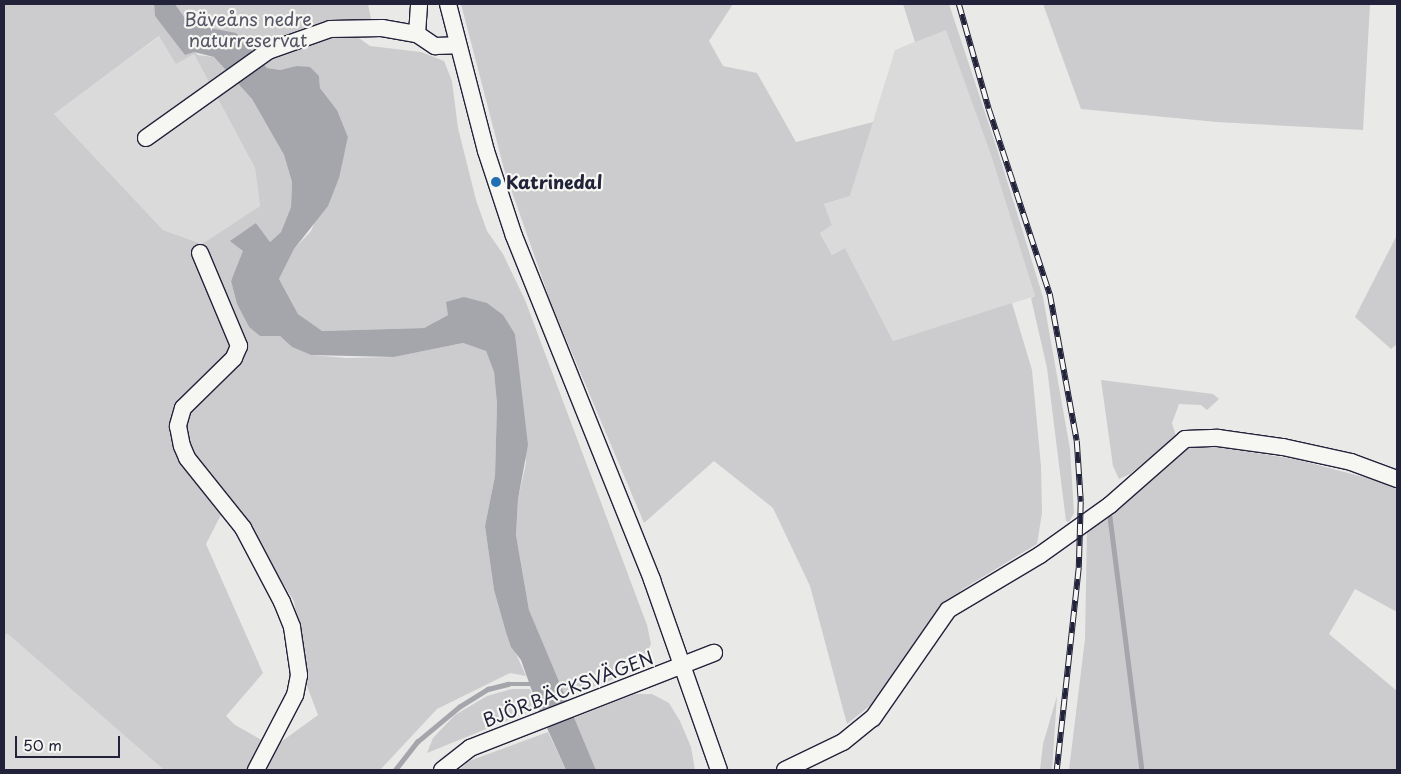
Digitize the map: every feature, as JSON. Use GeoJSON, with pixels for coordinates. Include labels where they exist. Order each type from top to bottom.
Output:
{"type":"FeatureCollection","features":[{"type":"Feature","properties":{"kind":"street"},"geometry":{"type":"LineString","coordinates":[[417,34],[419,4]]}},
{"type":"Feature","properties":{"kind":"street"},"geometry":{"type":"LineString","coordinates":[[448,4],[486,151],[514,236],[682,665],[720,770]]}},
{"type":"Feature","properties":{"kind":"street"},"geometry":{"type":"LineString","coordinates":[[146,138],[268,51],[330,29],[382,28],[417,34],[435,46],[458,46]]}},
{"type":"Feature","properties":{"kind":"street"},"geometry":{"type":"LineString","coordinates":[[200,253],[239,346],[234,358],[183,408],[178,426],[182,446],[187,458],[243,528],[282,602],[292,627],[299,675],[295,696],[256,770]]}},
{"type":"Feature","properties":{"kind":"street"},"geometry":{"type":"LineString","coordinates":[[785,770],[843,742],[873,718],[948,610],[1040,555],[1110,505],[1185,439],[1218,438],[1283,447],[1351,462],[1397,479]]}},
{"type":"Feature","properties":{"kind":"street","name":"BJÖRBÄCKSVÄGEN"},"geometry":{"type":"LineString","coordinates":[[442,770],[470,748],[714,653]]}},
{"type":"Feature","properties":{"kind":"shaded area"},"geometry":{"type":"Polygon","coordinates":[[[154,4],[175,4],[189,24],[236,33],[267,68],[280,70],[296,66],[310,67],[319,76],[320,88],[337,110],[348,137],[339,178],[328,206],[294,249],[279,279],[298,314],[322,331],[424,328],[448,315],[446,302],[464,297],[487,303],[503,315],[515,334],[528,445],[518,499],[516,535],[529,610],[596,770],[566,770],[538,708],[521,660],[511,647],[494,590],[485,526],[495,476],[497,404],[494,372],[486,351],[463,343],[394,357],[311,355],[292,347],[280,336],[260,336],[249,327],[237,304],[231,281],[243,251],[230,241],[256,223],[270,242],[281,232],[291,207],[292,182],[284,155],[252,99],[214,57],[194,52],[185,55],[155,16],[154,4]]]}},
{"type":"Feature","properties":{"kind":"shaded area"},"geometry":{"type":"Polygon","coordinates":[[[946,29],[991,154],[1035,296],[893,341],[845,248],[832,255],[820,232],[832,225],[824,204],[850,196],[895,50],[946,29]]]}},
{"type":"Feature","properties":{"kind":"shaded area"},"geometry":{"type":"Polygon","coordinates":[[[160,36],[176,63],[194,54],[255,168],[260,206],[202,244],[163,230],[54,114],[160,36]]]}},
{"type":"Feature","properties":{"kind":"shaded area"},"geometry":{"type":"Polygon","coordinates":[[[7,632],[164,770],[4,770],[4,637],[7,632]]]}},
{"type":"Feature","properties":{"kind":"green space"},"geometry":{"type":"Polygon","coordinates":[[[4,4],[154,4],[155,16],[198,55],[214,57],[252,99],[284,155],[292,182],[291,207],[281,232],[270,242],[256,223],[231,281],[237,304],[249,327],[260,335],[280,336],[292,347],[311,355],[346,358],[394,357],[463,343],[486,351],[494,372],[497,404],[495,476],[485,526],[494,590],[505,629],[526,676],[510,673],[437,709],[380,770],[164,770],[7,633],[4,637],[4,4]],[[159,36],[54,114],[163,230],[202,244],[260,206],[255,168],[194,54],[176,64],[159,36]],[[225,507],[206,544],[263,673],[226,716],[235,725],[274,747],[318,715],[307,686],[294,601],[248,529],[225,507]]]}},
{"type":"Feature","properties":{"kind":"green space","name":"Bäveåns nedre naturreservat"},"geometry":{"type":"Polygon","coordinates":[[[175,4],[368,4],[371,19],[350,21],[352,33],[370,46],[421,52],[444,61],[452,81],[458,128],[476,200],[487,231],[503,254],[525,300],[647,625],[651,644],[642,662],[617,678],[565,697],[539,636],[529,610],[516,535],[518,499],[526,463],[515,334],[448,315],[424,328],[321,331],[298,314],[279,279],[294,249],[311,231],[345,151],[348,137],[337,110],[320,88],[319,76],[296,66],[280,70],[267,68],[256,55],[209,29],[189,24],[175,4]]]}},
{"type":"Feature","properties":{"kind":"green space"},"geometry":{"type":"Polygon","coordinates":[[[461,4],[733,4],[709,41],[723,66],[757,73],[796,142],[873,122],[850,196],[824,204],[832,225],[820,233],[832,255],[845,248],[893,341],[1012,303],[1032,370],[1041,466],[1042,513],[1037,544],[963,589],[939,609],[877,700],[847,724],[810,586],[773,508],[714,461],[644,523],[551,303],[504,169],[461,4]]]}},
{"type":"Feature","properties":{"kind":"green space"},"geometry":{"type":"Polygon","coordinates":[[[903,4],[949,4],[999,155],[1043,297],[1070,449],[1074,513],[1069,522],[1066,521],[1047,368],[1031,298],[1035,296],[991,155],[946,30],[915,42],[903,4]]]}},
{"type":"Feature","properties":{"kind":"green space"},"geometry":{"type":"Polygon","coordinates":[[[1043,4],[1370,4],[1363,130],[1217,122],[1081,109],[1043,4]]]}},
{"type":"Feature","properties":{"kind":"green space"},"geometry":{"type":"Polygon","coordinates":[[[1397,235],[1397,344],[1391,349],[1355,317],[1397,235]]]}},
{"type":"Feature","properties":{"kind":"green space"},"geometry":{"type":"Polygon","coordinates":[[[1101,380],[1213,394],[1219,399],[1207,410],[1201,405],[1179,404],[1172,423],[1176,436],[1130,474],[1119,479],[1113,466],[1101,380]]]}},
{"type":"Feature","properties":{"kind":"green space"},"geometry":{"type":"Polygon","coordinates":[[[1190,443],[1295,459],[1397,486],[1397,612],[1355,589],[1329,634],[1397,691],[1397,770],[1069,770],[1085,639],[1087,530],[1190,443]]]}},
{"type":"Feature","properties":{"kind":"green space"},"geometry":{"type":"Polygon","coordinates":[[[512,689],[530,689],[538,708],[427,753],[433,738],[455,715],[487,696],[512,689]]]}},
{"type":"Feature","properties":{"kind":"green space"},"geometry":{"type":"Polygon","coordinates":[[[635,694],[652,694],[669,703],[680,721],[691,747],[695,770],[596,770],[574,718],[635,694]]]}},
{"type":"Feature","properties":{"kind":"green space"},"geometry":{"type":"Polygon","coordinates":[[[1057,696],[1052,770],[1040,770],[1043,744],[1057,696]]]}},
{"type":"Feature","properties":{"kind":"green space"},"geometry":{"type":"Polygon","coordinates":[[[548,732],[566,770],[459,770],[469,761],[548,732]]]}},
{"type":"Feature","properties":{"kind":"waterway"},"geometry":{"type":"LineString","coordinates":[[1110,517],[1142,770]]}},
{"type":"Feature","properties":{"kind":"waterway"},"geometry":{"type":"LineString","coordinates":[[395,770],[417,742],[459,707],[488,689],[508,684],[534,684]]}},
{"type":"Feature","properties":{"kind":"railway"},"geometry":{"type":"LineString","coordinates":[[959,4],[989,109],[1050,294],[1077,441],[1081,502],[1079,568],[1057,770]]}},
{"type":"Feature","properties":{"kind":"place","name":"Katrinedal"},"geometry":{"type":"Point","coordinates":[496,182]}}]}
